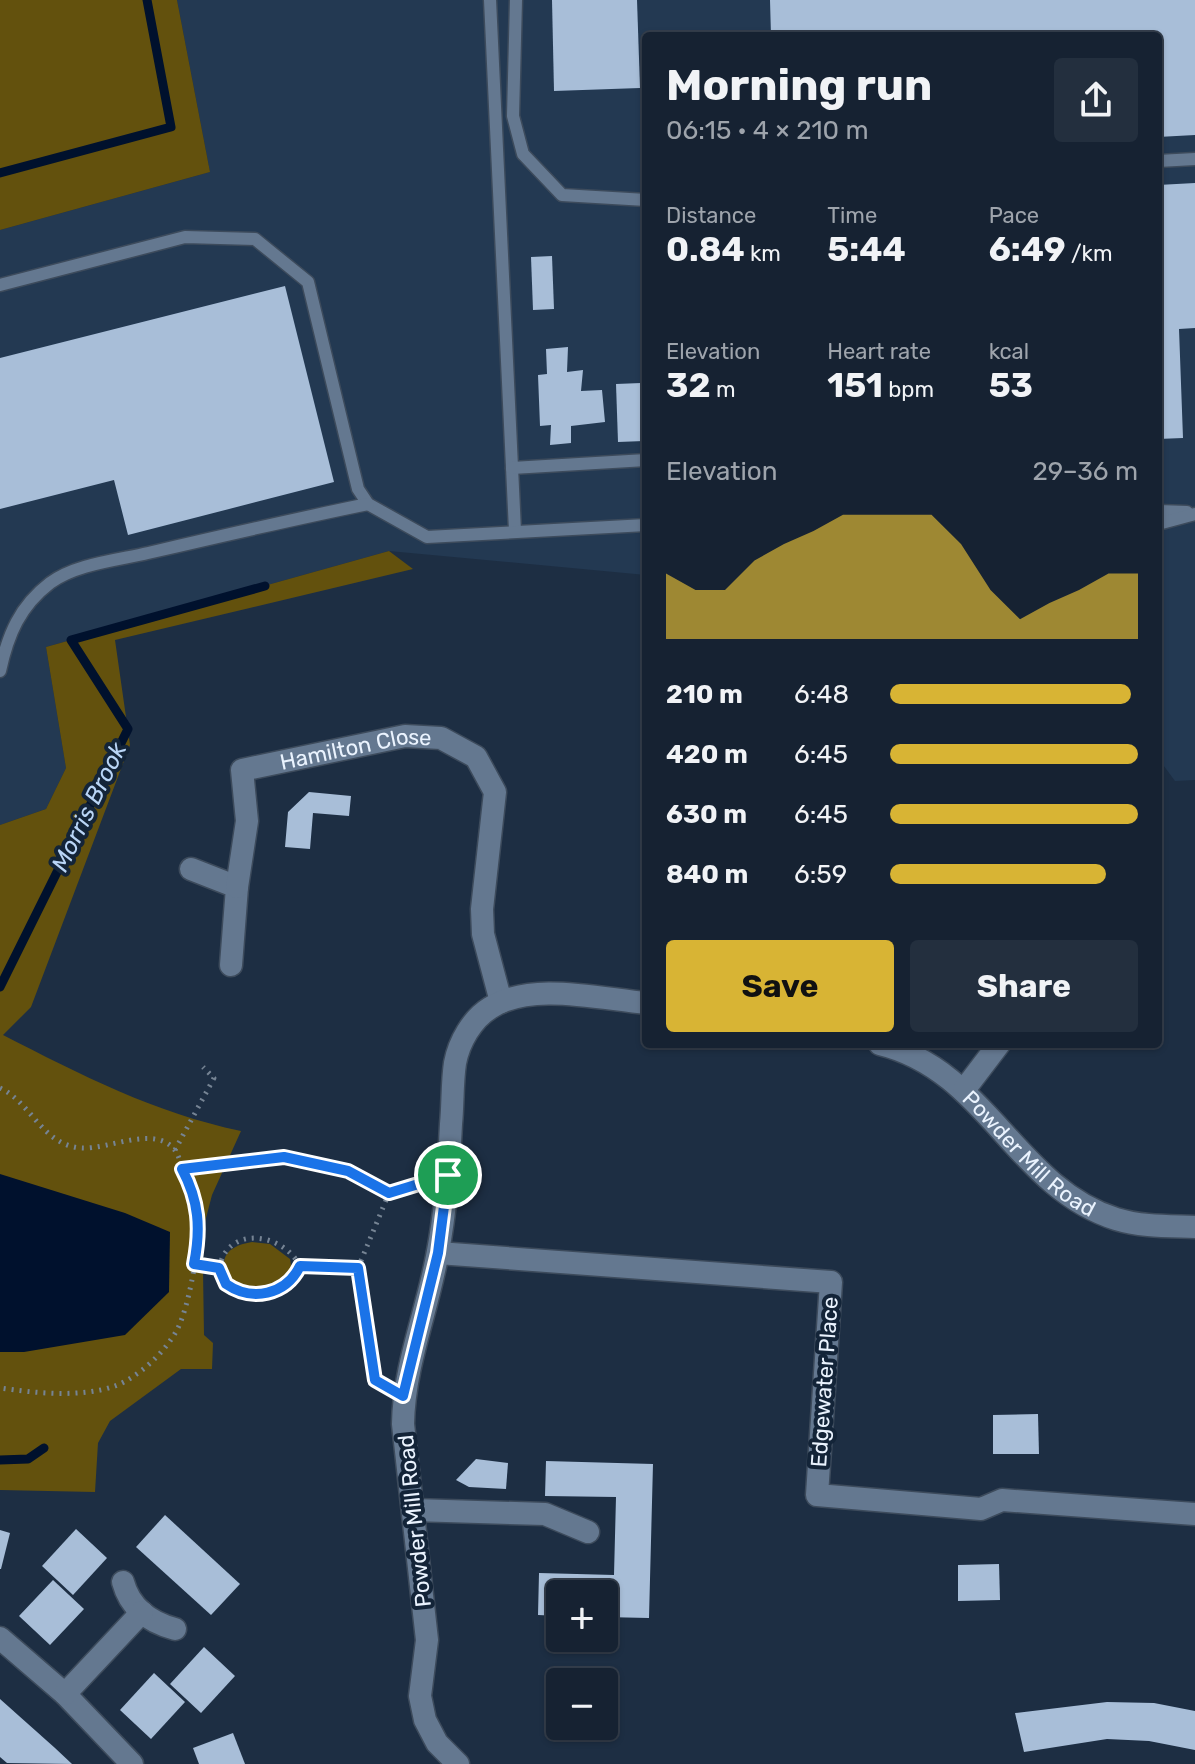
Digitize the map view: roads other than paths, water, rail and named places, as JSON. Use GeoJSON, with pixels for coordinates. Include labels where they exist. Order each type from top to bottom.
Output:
{"type":"FeatureCollection","features":[{"type":"Feature","properties":{"kind":"street","name":"Hamilton Close"},"geometry":{"type":"LineString","coordinates":[[231,965],[237,887],[247,821],[242,770],[405,736],[441,738],[476,757],[495,792],[482,909],[483,934],[501,1002]]}},
{"type":"Feature","properties":{"kind":"street"},"geometry":{"type":"LineString","coordinates":[[191,869],[237,887]]}},
{"type":"Feature","properties":{"kind":"street"},"geometry":{"type":"LineString","coordinates":[[501,1002],[539,995],[642,1003]]}},
{"type":"Feature","properties":{"kind":"street","name":"Powder Mill Road"},"geometry":{"type":"LineString","coordinates":[[458,1764],[437,1743],[425,1720],[420,1696],[427,1640],[403,1424],[403,1396],[438,1253],[448,1175],[455,1064],[461,1044],[481,1014],[501,1002]]}},
{"type":"Feature","properties":{"kind":"street","name":"Powder Mill Road"},"geometry":{"type":"LineString","coordinates":[[891,1048],[934,1064],[964,1090],[1042,1174],[1088,1207],[1140,1225],[1195,1227]]}},
{"type":"Feature","properties":{"kind":"street"},"geometry":{"type":"LineString","coordinates":[[964,1090],[996,1048]]}},
{"type":"Feature","properties":{"kind":"street","name":"Edgewater Place"},"geometry":{"type":"LineString","coordinates":[[438,1253],[831,1282],[817,1495],[981,1509],[1002,1500],[1195,1514]]}},
{"type":"Feature","properties":{"kind":"street"},"geometry":{"type":"LineString","coordinates":[[414,1510],[545,1514],[588,1532]]}},
{"type":"Feature","properties":{"kind":"street"},"geometry":{"type":"LineString","coordinates":[[123,1582],[127,1599],[155,1624],[175,1629]]}},
{"type":"Feature","properties":{"kind":"street"},"geometry":{"type":"LineString","coordinates":[[65,1694],[142,1612]]}},
{"type":"Feature","properties":{"kind":"street"},"geometry":{"type":"LineString","coordinates":[[0,1638],[65,1694],[132,1764]]}},
{"type":"Feature","properties":{"kind":"lane"},"geometry":{"type":"LineString","coordinates":[[490,0],[515,531]]}},
{"type":"Feature","properties":{"kind":"lane"},"geometry":{"type":"LineString","coordinates":[[516,0],[513,116],[523,154],[562,195],[642,200]]}},
{"type":"Feature","properties":{"kind":"lane"},"geometry":{"type":"LineString","coordinates":[[1162,161],[1195,159]]}},
{"type":"Feature","properties":{"kind":"lane"},"geometry":{"type":"LineString","coordinates":[[0,285],[185,237],[255,239],[308,282],[358,489],[368,504],[427,537],[642,525]]}},
{"type":"Feature","properties":{"kind":"lane"},"geometry":{"type":"LineString","coordinates":[[512,468],[642,460]]}},
{"type":"Feature","properties":{"kind":"lane"},"geometry":{"type":"LineString","coordinates":[[0,671],[6,642],[17,618],[53,581],[116,561],[368,504]]}},
{"type":"Feature","properties":{"kind":"lane"},"geometry":{"type":"LineString","coordinates":[[1162,511],[1195,513]]}},
{"type":"Feature","properties":{"kind":"lane"},"geometry":{"type":"LineString","coordinates":[[1162,523],[1195,513]]}},
{"type":"Feature","properties":{"kind":"waterway"},"geometry":{"type":"LineString","coordinates":[[0,173],[171,127],[147,0]]}},
{"type":"Feature","properties":{"kind":"waterway","name":"Morris Brook"},"geometry":{"type":"LineString","coordinates":[[0,987],[128,729],[71,640],[265,586]]}},
{"type":"Feature","properties":{"kind":"waterway"},"geometry":{"type":"LineString","coordinates":[[0,1460],[28,1459],[44,1448]]}}]}
